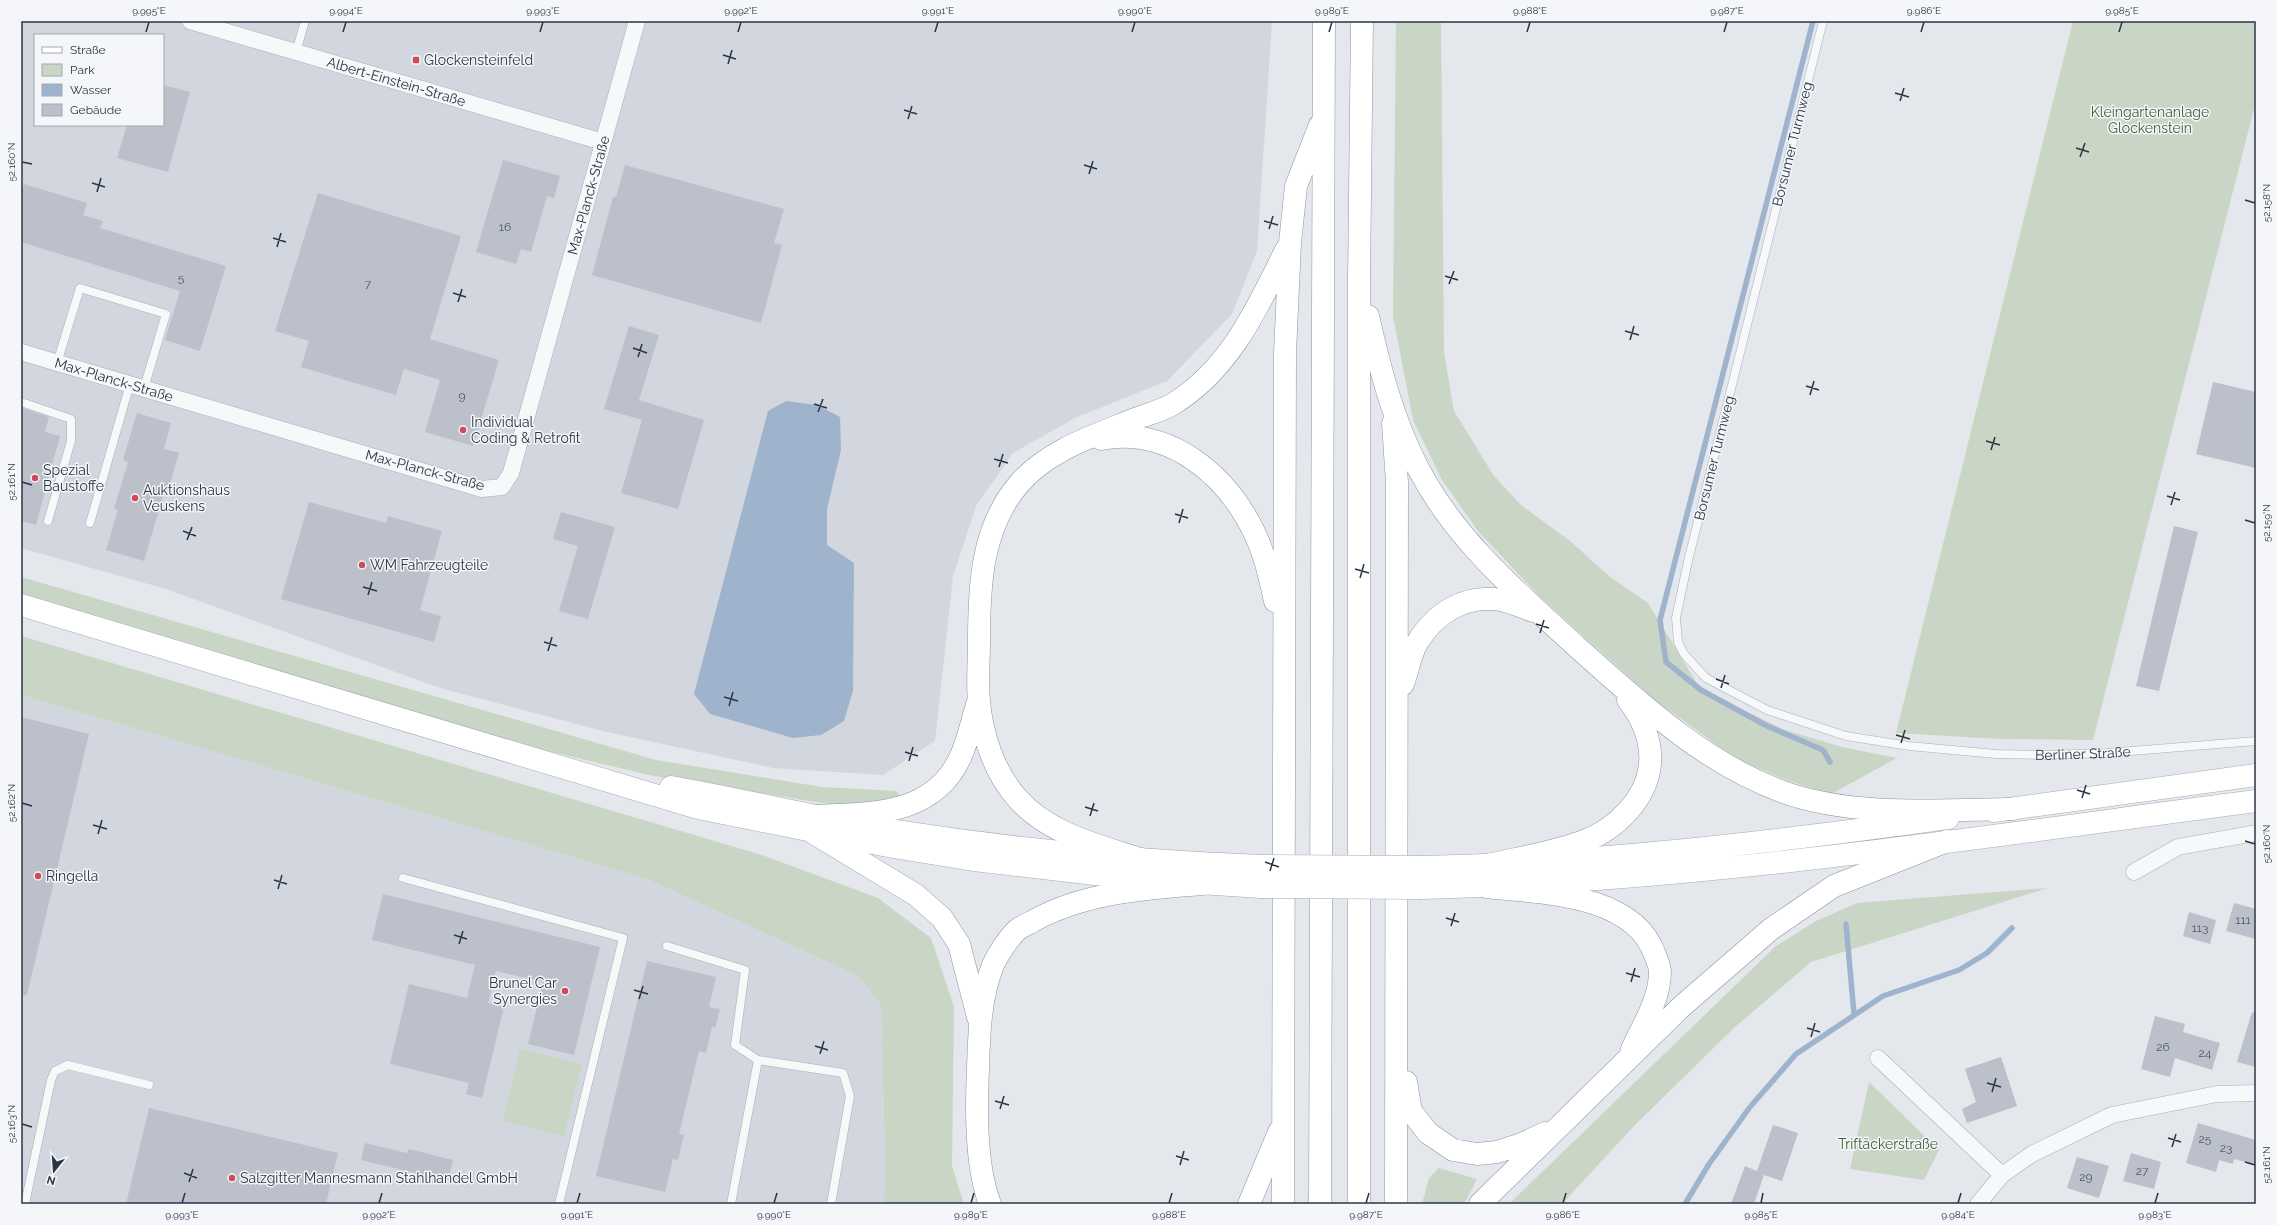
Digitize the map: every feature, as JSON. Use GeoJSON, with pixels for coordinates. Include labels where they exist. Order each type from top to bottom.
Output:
{"type":"FeatureCollection","features":[{"type":"Feature","properties":{"kind":"main road"},"geometry":{"type":"LineString","coordinates":[[1320,1204],[1325,113],[1324,21]]}},
{"type":"Feature","properties":{"kind":"main road"},"geometry":{"type":"LineString","coordinates":[[1359,1204],[1359,280],[1362,21]]}},
{"type":"Feature","properties":{"kind":"main road"},"geometry":{"type":"LineString","coordinates":[[1283,1204],[1285,353],[1290,243],[1296,186],[1325,113]]}},
{"type":"Feature","properties":{"kind":"main road"},"geometry":{"type":"LineString","coordinates":[[1140,859],[1088,842],[1049,824],[1017,799],[998,772],[988,744],[978,701],[979,603],[982,573],[988,542],[1000,513],[1017,486],[1034,468],[1058,452],[1171,405],[1201,385],[1225,359],[1251,319],[1290,243]]}},
{"type":"Feature","properties":{"kind":"main road"},"geometry":{"type":"LineString","coordinates":[[1359,280],[1392,410],[1418,468],[1442,508],[1467,542],[1492,568],[1615,681],[1688,741],[1733,770],[1785,792],[1839,806],[1918,810],[2013,809]]}},
{"type":"Feature","properties":{"kind":"main road"},"geometry":{"type":"LineString","coordinates":[[1392,410],[1397,483],[1396,1204]]}},
{"type":"Feature","properties":{"kind":"main road"},"geometry":{"type":"LineString","coordinates":[[1080,443],[1107,438],[1129,437],[1152,441],[1174,448],[1195,460],[1214,475],[1244,512],[1256,535],[1269,572],[1284,646]]}},
{"type":"Feature","properties":{"kind":"main road"},"geometry":{"type":"LineString","coordinates":[[1397,703],[1416,644],[1432,622],[1452,606],[1474,600],[1501,600],[1540,613]]}},
{"type":"Feature","properties":{"kind":"main road"},"geometry":{"type":"LineString","coordinates":[[21,605],[569,769],[701,792],[893,847],[989,862],[1203,884]]}},
{"type":"Feature","properties":{"kind":"main road"},"geometry":{"type":"LineString","coordinates":[[1485,876],[1586,841],[1608,829],[1629,811],[1643,788],[1650,764],[1648,740],[1640,716],[1615,681]]}},
{"type":"Feature","properties":{"kind":"main road"},"geometry":{"type":"LineString","coordinates":[[813,824],[891,811],[923,799],[946,780],[960,758],[978,701]]}},
{"type":"Feature","properties":{"kind":"main road"},"geometry":{"type":"LineString","coordinates":[[1485,876],[1600,858],[1722,845],[2013,809],[2256,775]]}},
{"type":"Feature","properties":{"kind":"main road"},"geometry":{"type":"LineString","coordinates":[[990,1204],[985,1191],[980,1156],[977,1085],[979,1022],[994,964],[1018,930],[1047,913],[1090,900],[1141,889],[1261,877],[1422,878],[1485,876],[1603,880],[1831,856],[2256,801]]}},
{"type":"Feature","properties":{"kind":"main road"},"geometry":{"type":"LineString","coordinates":[[813,824],[896,831],[976,842],[1140,859],[1261,877]]}},
{"type":"Feature","properties":{"kind":"main road"},"geometry":{"type":"LineString","coordinates":[[813,824],[916,895],[942,918],[959,944],[979,1022]]}},
{"type":"Feature","properties":{"kind":"main road"},"geometry":{"type":"LineString","coordinates":[[1480,1204],[1626,1061],[1725,968],[1771,929],[1802,906],[1834,886],[1947,841]]}},
{"type":"Feature","properties":{"kind":"main road"},"geometry":{"type":"LineString","coordinates":[[1485,876],[1571,896],[1606,907],[1639,929],[1652,946],[1660,971],[1657,994],[1626,1061]]}},
{"type":"Feature","properties":{"kind":"main road"},"geometry":{"type":"LineString","coordinates":[[1397,1035],[1411,1111],[1428,1133],[1453,1150],[1477,1154],[1497,1152],[1522,1144],[1561,1125]]}},
{"type":"Feature","properties":{"kind":"main road"},"geometry":{"type":"LineString","coordinates":[[1249,1204],[1283,1121]]}},
{"type":"Feature","properties":{"kind":"street","name":"Albert-Einstein-Straße"},"geometry":{"type":"LineString","coordinates":[[190,21],[603,142]]}},
{"type":"Feature","properties":{"kind":"street","name":"Max-Planck-Straße"},"geometry":{"type":"LineString","coordinates":[[21,352],[482,489],[502,487],[511,473],[637,21]]}},
{"type":"Feature","properties":{"kind":"street"},"geometry":{"type":"LineString","coordinates":[[2134,872],[2178,847],[2256,832]]}},
{"type":"Feature","properties":{"kind":"street"},"geometry":{"type":"LineString","coordinates":[[1878,1058],[2002,1175]]}},
{"type":"Feature","properties":{"kind":"street"},"geometry":{"type":"LineString","coordinates":[[1978,1204],[2002,1175],[2032,1154],[2112,1115],[2217,1094],[2256,1094]]}},
{"type":"Feature","properties":{"kind":"lane"},"geometry":{"type":"LineString","coordinates":[[296,52],[305,21]]}},
{"type":"Feature","properties":{"kind":"lane","name":"Borsumer Turmweg"},"geometry":{"type":"LineString","coordinates":[[1823,21],[1688,561],[1676,618],[1678,642],[1684,654],[1706,678],[1767,710],[1846,736],[1909,746]]}},
{"type":"Feature","properties":{"kind":"lane"},"geometry":{"type":"LineString","coordinates":[[58,363],[80,288],[166,314],[137,386],[90,523]]}},
{"type":"Feature","properties":{"kind":"lane"},"geometry":{"type":"LineString","coordinates":[[21,402],[72,419],[71,441],[48,521]]}},
{"type":"Feature","properties":{"kind":"lane","name":"Berliner Straße"},"geometry":{"type":"LineString","coordinates":[[1909,746],[1996,754],[2046,755],[2106,753],[2256,741]]}},
{"type":"Feature","properties":{"kind":"lane"},"geometry":{"type":"LineString","coordinates":[[402,878],[623,938],[559,1204]]}},
{"type":"Feature","properties":{"kind":"lane"},"geometry":{"type":"LineString","coordinates":[[667,946],[745,970],[735,1045],[758,1060],[843,1072],[850,1096],[831,1204]]}},
{"type":"Feature","properties":{"kind":"lane"},"geometry":{"type":"LineString","coordinates":[[731,1204],[758,1060]]}},
{"type":"Feature","properties":{"kind":"lane"},"geometry":{"type":"LineString","coordinates":[[25,1204],[50,1080],[56,1071],[68,1065],[149,1085]]}},
{"type":"Feature","properties":{"kind":"shaded area","name":"Glockensteinfeld"},"geometry":{"type":"Polygon","coordinates":[[[21,21],[1272,21],[1257,251],[1232,314],[1167,381],[1075,418],[1013,453],[976,506],[953,576],[935,741],[883,775],[773,768],[603,731],[440,688],[166,589],[21,548],[21,21]]]}},
{"type":"Feature","properties":{"kind":"shaded area"},"geometry":{"type":"Polygon","coordinates":[[[21,695],[647,879],[858,976],[881,1005],[885,1163],[884,1204],[21,1204],[21,695]]]}},
{"type":"Feature","properties":{"kind":"green space"},"geometry":{"type":"Polygon","coordinates":[[[1396,21],[1441,21],[1444,352],[1454,411],[1494,476],[1521,505],[1570,541],[1610,577],[1648,603],[1701,690],[1785,730],[1842,747],[1897,758],[1831,794],[1789,781],[1736,759],[1655,700],[1542,599],[1478,531],[1442,480],[1413,420],[1393,316],[1396,21]]]}},
{"type":"Feature","properties":{"kind":"green space","name":"Kleingartenanlage Glockenstein"},"geometry":{"type":"Polygon","coordinates":[[[2073,21],[2256,21],[2256,101],[2093,740],[2000,739],[1896,733],[2073,21]]]}},
{"type":"Feature","properties":{"kind":"green space"},"geometry":{"type":"Polygon","coordinates":[[[21,577],[656,760],[822,787],[896,791],[902,798],[841,806],[654,776],[539,749],[21,596],[21,577]]]}},
{"type":"Feature","properties":{"kind":"green space"},"geometry":{"type":"Polygon","coordinates":[[[21,636],[762,855],[878,898],[931,938],[954,1007],[952,1166],[964,1204],[884,1204],[885,1163],[881,1005],[858,976],[647,879],[21,695],[21,636]]]}},
{"type":"Feature","properties":{"kind":"green space"},"geometry":{"type":"Polygon","coordinates":[[[2048,888],[1811,962],[1736,1026],[1633,1127],[1562,1204],[1509,1204],[1776,946],[1816,921],[1857,903],[2048,888]]]}},
{"type":"Feature","properties":{"kind":"green space"},"geometry":{"type":"Polygon","coordinates":[[[520,1049],[582,1064],[564,1136],[503,1121],[520,1049]]]}},
{"type":"Feature","properties":{"kind":"green space","name":"Triftäckerstraße"},"geometry":{"type":"Polygon","coordinates":[[[1869,1082],[1939,1150],[1924,1180],[1850,1169],[1869,1082]]]}},
{"type":"Feature","properties":{"kind":"green space"},"geometry":{"type":"Polygon","coordinates":[[[1439,1168],[1477,1179],[1464,1204],[1422,1204],[1429,1178],[1439,1168]]]}},
{"type":"Feature","properties":{"kind":"water"},"geometry":{"type":"Polygon","coordinates":[[[786,401],[817,405],[840,417],[841,450],[827,509],[827,545],[854,563],[853,691],[844,721],[821,735],[793,738],[710,714],[694,694],[768,411],[786,401]]]}},
{"type":"Feature","properties":{"kind":"building"},"geometry":{"type":"Polygon","coordinates":[[[164,85],[190,92],[168,172],[117,158],[127,126],[164,126],[164,85]]]}},
{"type":"Feature","properties":{"kind":"building"},"geometry":{"type":"Polygon","coordinates":[[[503,160],[560,176],[554,198],[547,196],[531,252],[521,249],[516,264],[476,252],[503,160]]]}},
{"type":"Feature","properties":{"kind":"building"},"geometry":{"type":"Polygon","coordinates":[[[625,165],[784,209],[774,243],[782,245],[761,323],[592,275],[613,197],[616,197],[625,165]]]}},
{"type":"Feature","properties":{"kind":"building"},"geometry":{"type":"Polygon","coordinates":[[[24,184],[87,203],[83,215],[103,221],[100,228],[226,266],[200,351],[165,340],[180,291],[21,242],[21,193],[24,184]]]}},
{"type":"Feature","properties":{"kind":"building"},"geometry":{"type":"Polygon","coordinates":[[[318,193],[461,236],[430,339],[499,360],[473,446],[425,432],[440,380],[404,369],[396,395],[301,367],[309,341],[275,331],[318,193]]]}},
{"type":"Feature","properties":{"kind":"building"},"geometry":{"type":"Polygon","coordinates":[[[629,326],[659,335],[639,400],[704,420],[678,509],[621,493],[642,420],[604,409],[629,326]]]}},
{"type":"Feature","properties":{"kind":"building"},"geometry":{"type":"Polygon","coordinates":[[[2213,382],[2256,392],[2256,468],[2196,454],[2213,382]]]}},
{"type":"Feature","properties":{"kind":"building","name":"Spezial Baustoffe"},"geometry":{"type":"Polygon","coordinates":[[[21,408],[49,417],[45,432],[60,436],[36,525],[21,521],[21,408]]]}},
{"type":"Feature","properties":{"kind":"building","name":"Auktionshaus Veuskens"},"geometry":{"type":"Polygon","coordinates":[[[137,413],[171,423],[164,449],[179,453],[169,487],[166,486],[144,561],[106,550],[118,510],[114,509],[128,462],[123,460],[137,413]]]}},
{"type":"Feature","properties":{"kind":"building","name":"WM Fahrzeugteile"},"geometry":{"type":"Polygon","coordinates":[[[309,502],[386,523],[388,516],[442,531],[420,610],[441,616],[434,642],[281,599],[309,502]]]}},
{"type":"Feature","properties":{"kind":"building"},"geometry":{"type":"Polygon","coordinates":[[[561,512],[615,527],[588,619],[559,611],[578,546],[553,539],[561,512]]]}},
{"type":"Feature","properties":{"kind":"building"},"geometry":{"type":"Polygon","coordinates":[[[2174,526],[2198,532],[2159,691],[2136,686],[2174,526]]]}},
{"type":"Feature","properties":{"kind":"building","name":"Ringella"},"geometry":{"type":"Polygon","coordinates":[[[21,717],[89,734],[27,995],[21,995],[21,717]]]}},
{"type":"Feature","properties":{"kind":"building","name":"Brunel Car Synergies"},"geometry":{"type":"Polygon","coordinates":[[[383,894],[600,947],[574,1055],[528,1044],[543,982],[496,971],[488,1003],[504,1007],[482,1098],[466,1094],[469,1083],[390,1064],[409,984],[467,998],[475,965],[372,940],[383,894]]]}},
{"type":"Feature","properties":{"kind":"building"},"geometry":{"type":"Polygon","coordinates":[[[2234,903],[2256,909],[2256,939],[2226,931],[2234,903]]]}},
{"type":"Feature","properties":{"kind":"building"},"geometry":{"type":"Polygon","coordinates":[[[2189,912],[2216,920],[2210,944],[2183,936],[2189,912]]]}},
{"type":"Feature","properties":{"kind":"building"},"geometry":{"type":"Polygon","coordinates":[[[647,961],[716,977],[709,1007],[720,1009],[715,1028],[712,1027],[706,1053],[699,1051],[679,1134],[684,1135],[678,1160],[673,1159],[665,1192],[596,1176],[647,961]]]}},
{"type":"Feature","properties":{"kind":"building"},"geometry":{"type":"Polygon","coordinates":[[[2252,1012],[2256,1013],[2256,1067],[2237,1062],[2252,1012]]]}},
{"type":"Feature","properties":{"kind":"building"},"geometry":{"type":"Polygon","coordinates":[[[2155,1016],[2185,1024],[2183,1032],[2220,1043],[2212,1070],[2175,1058],[2170,1077],[2141,1069],[2155,1016]]]}},
{"type":"Feature","properties":{"kind":"building"},"geometry":{"type":"Polygon","coordinates":[[[2001,1057],[2017,1106],[1967,1123],[1962,1109],[1976,1102],[1965,1069],[2001,1057]]]}},
{"type":"Feature","properties":{"kind":"building","name":"Salzgitter Mannesmann Stahlhandel GmbH"},"geometry":{"type":"Polygon","coordinates":[[[149,1108],[338,1153],[326,1204],[126,1204],[149,1108]]]}},
{"type":"Feature","properties":{"kind":"building"},"geometry":{"type":"Polygon","coordinates":[[[2198,1123],[2256,1140],[2256,1165],[2234,1159],[2233,1164],[2219,1160],[2216,1172],[2186,1163],[2198,1123]]]}},
{"type":"Feature","properties":{"kind":"building"},"geometry":{"type":"Polygon","coordinates":[[[1773,1125],[1798,1133],[1782,1181],[1764,1175],[1754,1204],[1731,1204],[1745,1166],[1757,1171],[1773,1125]]]}},
{"type":"Feature","properties":{"kind":"building"},"geometry":{"type":"Polygon","coordinates":[[[365,1143],[407,1153],[409,1149],[453,1160],[448,1181],[361,1160],[365,1143]]]}},
{"type":"Feature","properties":{"kind":"building"},"geometry":{"type":"Polygon","coordinates":[[[2131,1153],[2161,1162],[2154,1189],[2123,1181],[2131,1153]]]}},
{"type":"Feature","properties":{"kind":"building"},"geometry":{"type":"Polygon","coordinates":[[[2077,1157],[2109,1166],[2099,1198],[2067,1188],[2077,1157]]]}},
{"type":"Feature","properties":{"kind":"waterway"},"geometry":{"type":"LineString","coordinates":[[1813,21],[1660,620],[1666,662],[1701,690],[1767,726],[1823,750],[1830,762]]}},
{"type":"Feature","properties":{"kind":"waterway"},"geometry":{"type":"LineString","coordinates":[[1846,924],[1854,1014]]}},
{"type":"Feature","properties":{"kind":"waterway"},"geometry":{"type":"LineString","coordinates":[[1685,1204],[1709,1164],[1750,1107],[1796,1054],[1883,996],[1959,970],[1987,953],[2012,928]]}},
{"type":"Feature","properties":{"kind":"place","name":"Glockensteinfeld"},"geometry":{"type":"Point","coordinates":[416,60]}},
{"type":"Feature","properties":{"kind":"place","name":"Individual Coding & Retrofit"},"geometry":{"type":"Point","coordinates":[463,430]}},
{"type":"Feature","properties":{"kind":"place","name":"Spezial Baustoffe"},"geometry":{"type":"Point","coordinates":[35,478]}},
{"type":"Feature","properties":{"kind":"place","name":"Auktionshaus Veuskens"},"geometry":{"type":"Point","coordinates":[135,498]}},
{"type":"Feature","properties":{"kind":"place","name":"WM Fahrzeugteile"},"geometry":{"type":"Point","coordinates":[362,565]}},
{"type":"Feature","properties":{"kind":"place","name":"Ringella"},"geometry":{"type":"Point","coordinates":[38,876]}},
{"type":"Feature","properties":{"kind":"place","name":"Brunel Car Synergies"},"geometry":{"type":"Point","coordinates":[565,991]}},
{"type":"Feature","properties":{"kind":"place","name":"Salzgitter Mannesmann Stahlhandel GmbH"},"geometry":{"type":"Point","coordinates":[232,1178]}}]}
